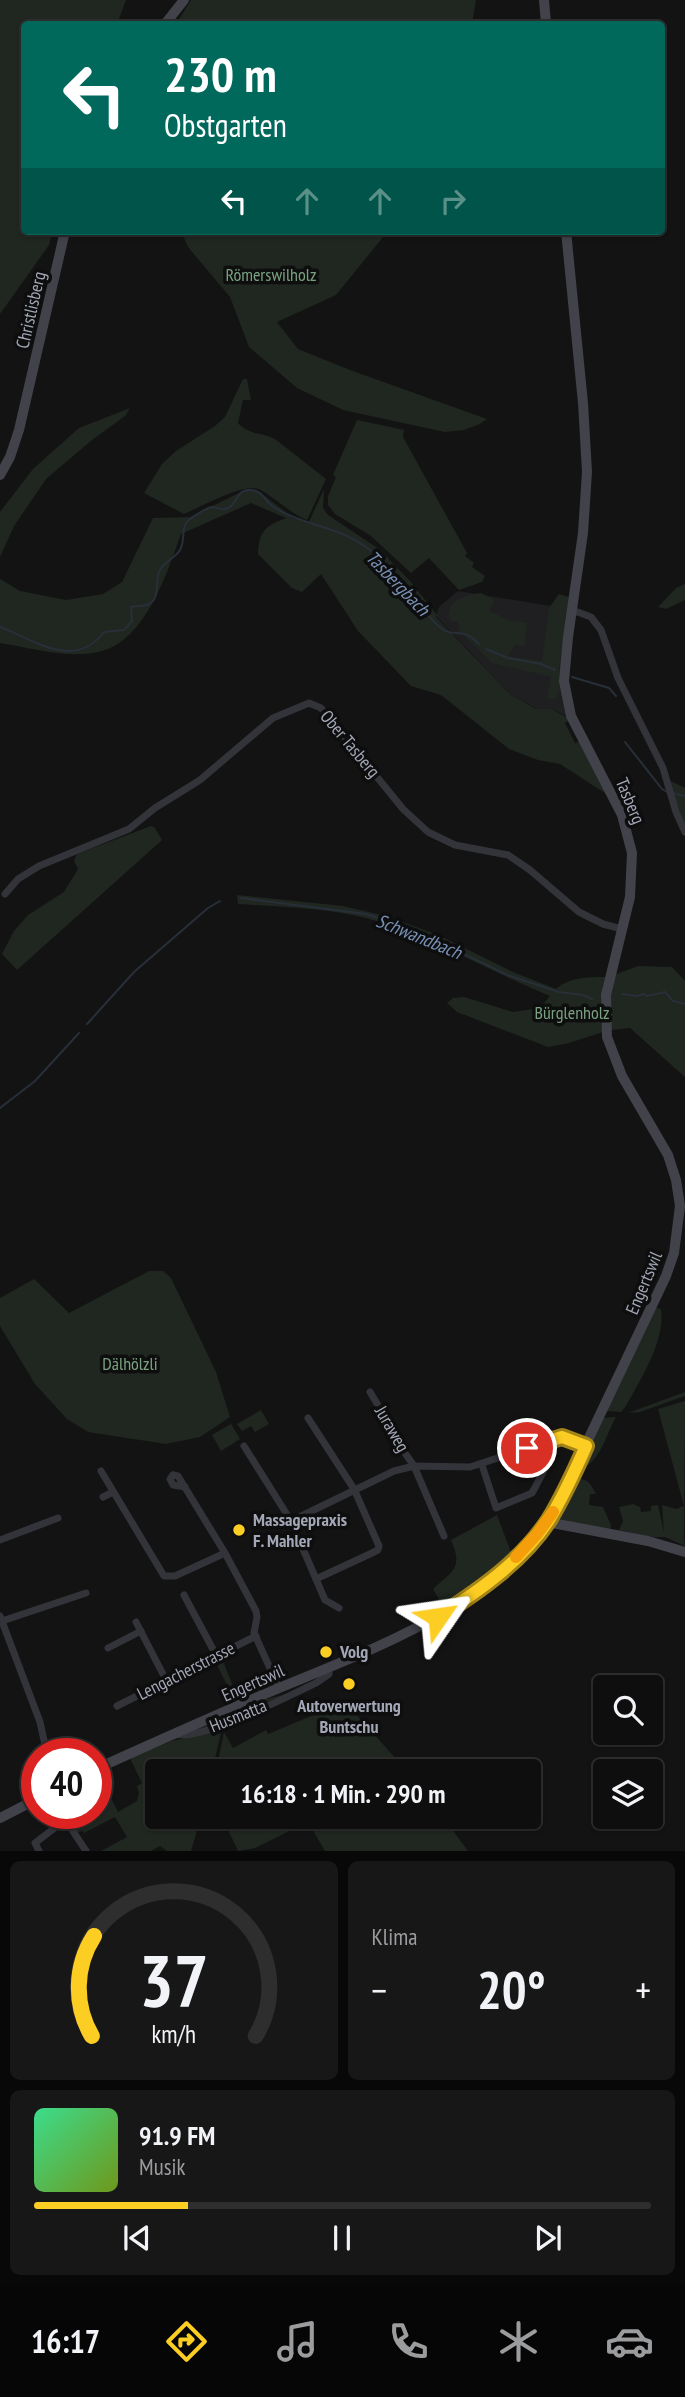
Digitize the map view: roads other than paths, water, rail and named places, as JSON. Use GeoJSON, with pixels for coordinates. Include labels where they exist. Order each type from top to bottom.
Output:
{"type":"FeatureCollection","features":[{"type":"Feature","properties":{"kind":"main road"},"geometry":{"type":"LineString","coordinates":[[167,21],[184,0]]}},
{"type":"Feature","properties":{"kind":"main road"},"geometry":{"type":"LineString","coordinates":[[544,0],[546,21]]}},
{"type":"Feature","properties":{"kind":"main road","name":"Christlisberg"},"geometry":{"type":"LineString","coordinates":[[0,475],[16,440],[64,235]]}},
{"type":"Feature","properties":{"kind":"main road","name":"Tasberg"},"geometry":{"type":"LineString","coordinates":[[566,235],[587,472],[584,522],[564,664],[568,704],[578,730],[622,814],[631,844],[632,881],[609,977],[605,1010]]}},
{"type":"Feature","properties":{"kind":"main road","name":"Engertswil"},"geometry":{"type":"LineString","coordinates":[[112,1762],[433,1619],[496,1577],[547,1522],[666,1276],[674,1254],[680,1206],[668,1155],[622,1076],[613,1054],[607,1037],[605,1010]]}},
{"type":"Feature","properties":{"kind":"main road"},"geometry":{"type":"LineString","coordinates":[[547,1522],[648,1541],[685,1552]]}},
{"type":"Feature","properties":{"kind":"main road"},"geometry":{"type":"LineString","coordinates":[[0,1818],[21,1807]]}},
{"type":"Feature","properties":{"kind":"street"},"geometry":{"type":"LineString","coordinates":[[572,610],[591,617],[601,630],[618,678],[663,768],[685,832]]}},
{"type":"Feature","properties":{"kind":"street","name":"Ober Tasberg"},"geometry":{"type":"LineString","coordinates":[[5,894],[18,879],[39,866],[129,829],[206,775],[266,723],[295,707],[309,703],[321,708],[403,808],[428,832],[455,845],[491,850],[515,859],[579,912],[603,924],[622,929]]}},
{"type":"Feature","properties":{"kind":"street","name":"Juraweg"},"geometry":{"type":"LineString","coordinates":[[370,1392],[387,1420],[391,1433],[414,1466],[444,1536]]}},
{"type":"Feature","properties":{"kind":"street"},"geometry":{"type":"LineString","coordinates":[[308,1418],[354,1489],[377,1537],[379,1548],[316,1579]]}},
{"type":"Feature","properties":{"kind":"street"},"geometry":{"type":"LineString","coordinates":[[291,1521],[394,1471],[414,1466],[455,1468],[482,1465],[562,1437],[586,1446]]}},
{"type":"Feature","properties":{"kind":"street"},"geometry":{"type":"LineString","coordinates":[[244,1446],[291,1521],[326,1601],[339,1608]]}},
{"type":"Feature","properties":{"kind":"street"},"geometry":{"type":"LineString","coordinates":[[482,1465],[496,1508],[532,1493],[547,1465]]}},
{"type":"Feature","properties":{"kind":"street"},"geometry":{"type":"LineString","coordinates":[[101,1471],[165,1577],[175,1576],[225,1553]]}},
{"type":"Feature","properties":{"kind":"street"},"geometry":{"type":"LineString","coordinates":[[185,1487],[256,1611],[256,1636],[279,1688]]}},
{"type":"Feature","properties":{"kind":"street"},"geometry":{"type":"LineString","coordinates":[[103,1497],[113,1492]]}},
{"type":"Feature","properties":{"kind":"street"},"geometry":{"type":"LineString","coordinates":[[0,1540],[58,1518]]}},
{"type":"Feature","properties":{"kind":"street"},"geometry":{"type":"LineString","coordinates":[[44,1738],[1,1618],[86,1593]]}},
{"type":"Feature","properties":{"kind":"street"},"geometry":{"type":"LineString","coordinates":[[184,1595],[216,1655]]}},
{"type":"Feature","properties":{"kind":"street"},"geometry":{"type":"LineString","coordinates":[[136,1622],[166,1680]]}},
{"type":"Feature","properties":{"kind":"street"},"geometry":{"type":"LineString","coordinates":[[108,1647],[141,1631]]}},
{"type":"Feature","properties":{"kind":"street","name":"Lengacherstrasse"},"geometry":{"type":"LineString","coordinates":[[117,1706],[256,1636]]}},
{"type":"Feature","properties":{"kind":"street","name":"Husmatta"},"geometry":{"type":"LineString","coordinates":[[176,1734],[184,1735],[223,1725],[316,1683],[329,1674],[329,1667]]}},
{"type":"Feature","properties":{"kind":"street"},"geometry":{"type":"LineString","coordinates":[[39,1851],[35,1843],[50,1829]]}},
{"type":"Feature","properties":{"kind":"street"},"geometry":{"type":"LineString","coordinates":[[71,1829],[86,1851]]}},
{"type":"Feature","properties":{"kind":"waterway","name":"Tasbergbach"},"geometry":{"type":"LineString","coordinates":[[0,627],[40,645],[67,651],[80,650],[92,644],[104,632],[124,630],[132,621],[131,607],[147,605],[155,598],[159,572],[180,550],[186,523],[209,508],[228,508],[242,492],[250,490],[258,492],[272,506],[288,515],[342,534],[367,548],[438,625],[451,633],[468,635],[479,644]]}},
{"type":"Feature","properties":{"kind":"waterway","name":"Tasbergbach"},"geometry":{"type":"LineString","coordinates":[[486,649],[508,658],[541,664],[555,670]]}},
{"type":"Feature","properties":{"kind":"waterway"},"geometry":{"type":"LineString","coordinates":[[572,677],[609,688],[616,696]]}},
{"type":"Feature","properties":{"kind":"waterway","name":"Tasbergbach"},"geometry":{"type":"LineString","coordinates":[[625,742],[667,792]]}},
{"type":"Feature","properties":{"kind":"waterway","name":"Tasbergbach"},"geometry":{"type":"LineString","coordinates":[[672,793],[685,796]]}},
{"type":"Feature","properties":{"kind":"waterway","name":"Schwandbach"},"geometry":{"type":"LineString","coordinates":[[241,898],[366,914],[411,929],[510,976],[559,992],[592,999]]}},
{"type":"Feature","properties":{"kind":"waterway","name":"Schwandbach"},"geometry":{"type":"LineString","coordinates":[[87,1024],[134,972],[208,908],[220,901]]}},
{"type":"Feature","properties":{"kind":"waterway","name":"Schwandbach"},"geometry":{"type":"LineString","coordinates":[[622,994],[647,996],[665,992],[673,1001],[685,1004]]}},
{"type":"Feature","properties":{"kind":"waterway","name":"Schwandbach"},"geometry":{"type":"LineString","coordinates":[[0,1108],[35,1081],[79,1033]]}},
{"type":"Feature","properties":{"kind":"place","name":"Massagepraxis F. Mahler"},"geometry":{"type":"Point","coordinates":[239,1530]}},
{"type":"Feature","properties":{"kind":"place","name":"Volg"},"geometry":{"type":"Point","coordinates":[326,1652]}},
{"type":"Feature","properties":{"kind":"place","name":"Autoverwertung Buntschu"},"geometry":{"type":"Point","coordinates":[349,1684]}},
{"type":"Feature","properties":{"kind":"park label","name":"Römerswilholz"},"geometry":{"type":"Point","coordinates":[271,275]}},
{"type":"Feature","properties":{"kind":"park label","name":"Bürglenholz"},"geometry":{"type":"Point","coordinates":[572,1013]}},
{"type":"Feature","properties":{"kind":"park label","name":"Dälhölzli"},"geometry":{"type":"Point","coordinates":[130,1364]}}]}
